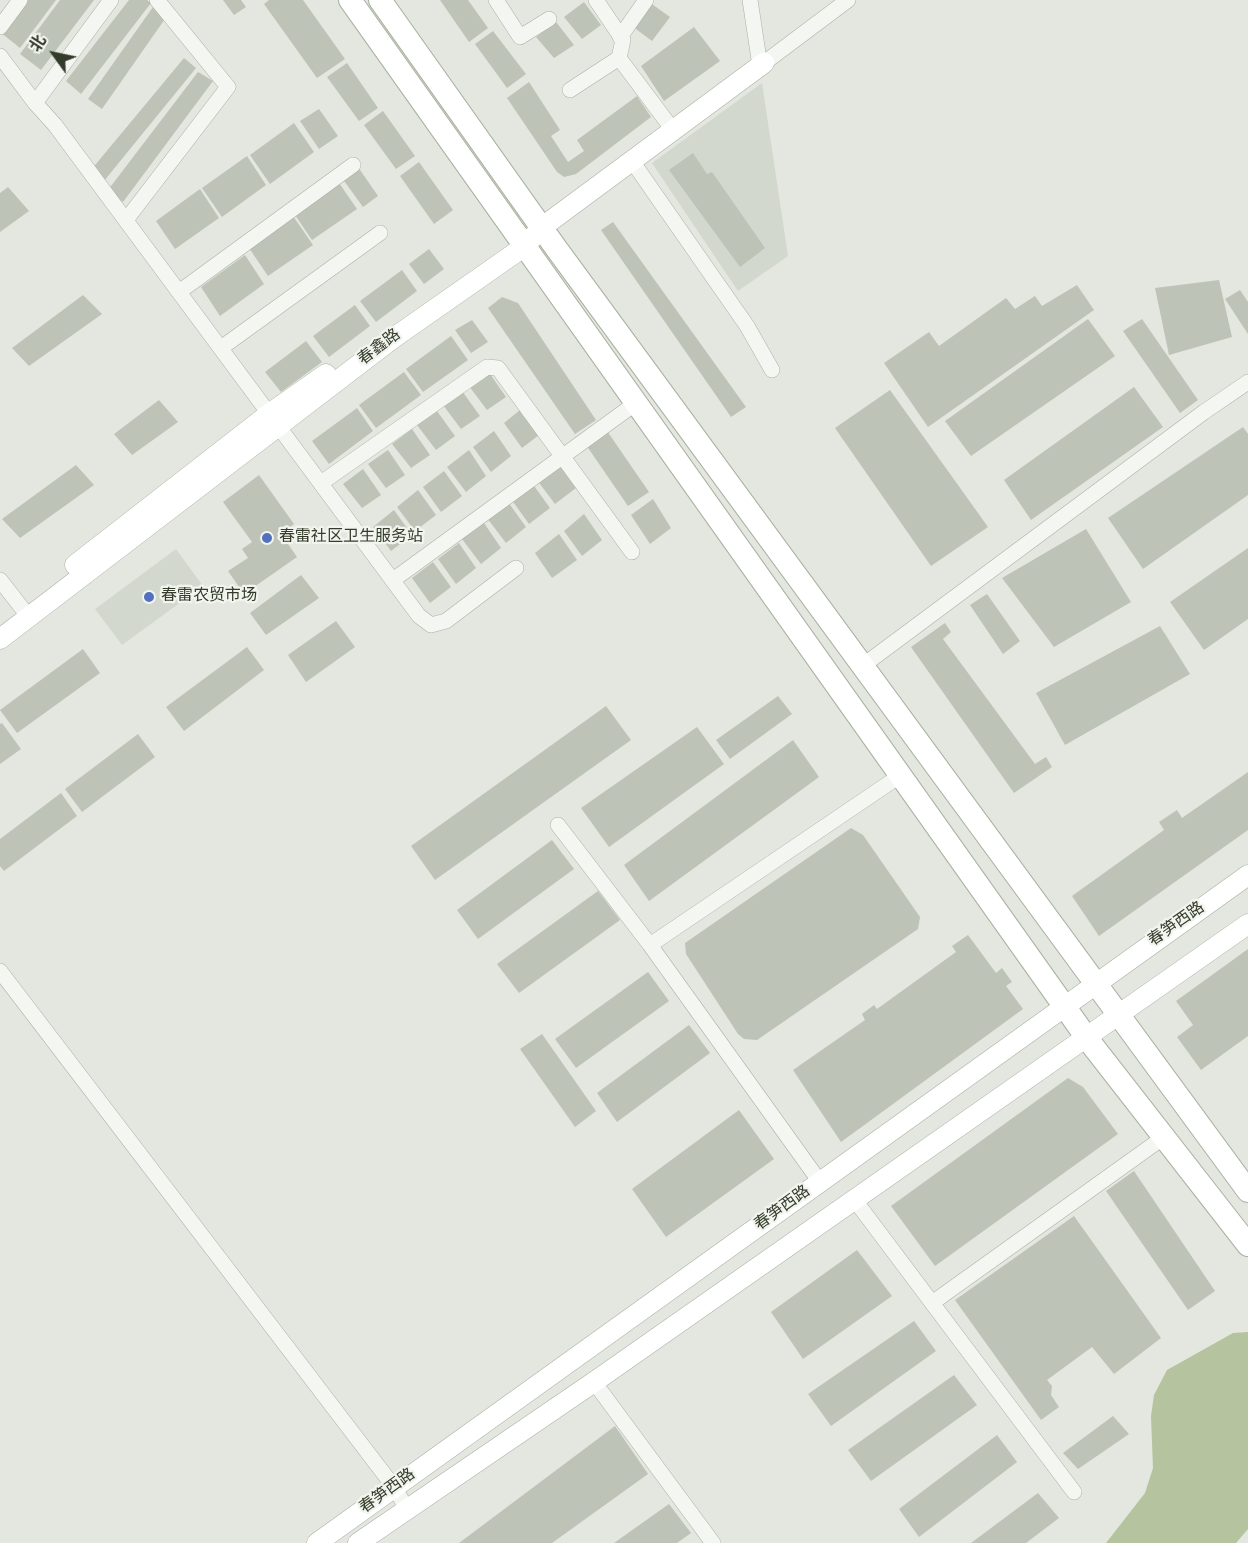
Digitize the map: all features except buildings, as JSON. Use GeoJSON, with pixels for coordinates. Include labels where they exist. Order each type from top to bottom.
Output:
{"type":"FeatureCollection","features":[{"type":"Feature","properties":{"kind":"main road"},"geometry":{"type":"LineString","coordinates":[[350,0],[1087,1037],[1248,1245]]}},
{"type":"Feature","properties":{"kind":"main road"},"geometry":{"type":"LineString","coordinates":[[380,0],[542,228],[861,667],[1248,1191]]}},
{"type":"Feature","properties":{"kind":"main road","name":"春鑫路"},"geometry":{"type":"LineString","coordinates":[[0,639],[25,612],[488,258],[524,244],[542,228],[762,64]]}},
{"type":"Feature","properties":{"kind":"main road","name":"春鑫路"},"geometry":{"type":"LineString","coordinates":[[0,623],[25,612]]}},
{"type":"Feature","properties":{"kind":"main road","name":"春笋西路"},"geometry":{"type":"LineString","coordinates":[[317,1543],[1248,875]]}},
{"type":"Feature","properties":{"kind":"main road","name":"春笋西路"},"geometry":{"type":"LineString","coordinates":[[358,1543],[594,1382],[1248,924]]}},
{"type":"Feature","properties":{"kind":"street"},"geometry":{"type":"LineString","coordinates":[[0,27],[20,0]]}},
{"type":"Feature","properties":{"kind":"street"},"geometry":{"type":"LineString","coordinates":[[35,103],[111,0]]}},
{"type":"Feature","properties":{"kind":"street"},"geometry":{"type":"LineString","coordinates":[[126,220],[228,87],[157,0]]}},
{"type":"Feature","properties":{"kind":"street"},"geometry":{"type":"LineString","coordinates":[[496,0],[520,37],[549,19]]}},
{"type":"Feature","properties":{"kind":"street"},"geometry":{"type":"LineString","coordinates":[[570,90],[619,58],[623,40],[596,0]]}},
{"type":"Feature","properties":{"kind":"street"},"geometry":{"type":"LineString","coordinates":[[620,37],[646,0]]}},
{"type":"Feature","properties":{"kind":"street"},"geometry":{"type":"LineString","coordinates":[[750,0],[762,64],[848,0]]}},
{"type":"Feature","properties":{"kind":"street"},"geometry":{"type":"LineString","coordinates":[[0,56],[35,103],[55,125],[419,616],[431,625],[446,621],[516,568]]}},
{"type":"Feature","properties":{"kind":"street"},"geometry":{"type":"LineString","coordinates":[[619,58],[673,130]]}},
{"type":"Feature","properties":{"kind":"street"},"geometry":{"type":"LineString","coordinates":[[632,161],[747,326],[772,370]]}},
{"type":"Feature","properties":{"kind":"street"},"geometry":{"type":"LineString","coordinates":[[179,292],[352,165]]}},
{"type":"Feature","properties":{"kind":"street"},"geometry":{"type":"LineString","coordinates":[[220,348],[380,233]]}},
{"type":"Feature","properties":{"kind":"street"},"geometry":{"type":"LineString","coordinates":[[321,483],[487,367],[498,368],[632,552]]}},
{"type":"Feature","properties":{"kind":"street"},"geometry":{"type":"LineString","coordinates":[[861,667],[1248,382]]}},
{"type":"Feature","properties":{"kind":"street"},"geometry":{"type":"LineString","coordinates":[[393,580],[636,403]]}},
{"type":"Feature","properties":{"kind":"street"},"geometry":{"type":"LineString","coordinates":[[0,580],[25,612]]}},
{"type":"Feature","properties":{"kind":"street"},"geometry":{"type":"LineString","coordinates":[[650,945],[901,776]]}},
{"type":"Feature","properties":{"kind":"street"},"geometry":{"type":"LineString","coordinates":[[558,825],[650,945],[820,1182]]}},
{"type":"Feature","properties":{"kind":"street"},"geometry":{"type":"LineString","coordinates":[[0,970],[394,1487],[407,1509]]}},
{"type":"Feature","properties":{"kind":"street"},"geometry":{"type":"LineString","coordinates":[[932,1303],[1164,1137]]}},
{"type":"Feature","properties":{"kind":"street"},"geometry":{"type":"LineString","coordinates":[[854,1199],[1074,1492]]}},
{"type":"Feature","properties":{"kind":"street"},"geometry":{"type":"LineString","coordinates":[[594,1382],[713,1543]]}},
{"type":"Feature","properties":{"kind":"shaded area"},"geometry":{"type":"Polygon","coordinates":[[[762,83],[788,256],[738,291],[652,163],[762,83]]]}},
{"type":"Feature","properties":{"kind":"shaded area","name":"春雷农贸市场"},"geometry":{"type":"Polygon","coordinates":[[[176,549],[203,586],[122,645],[95,609],[176,549]]]}},
{"type":"Feature","properties":{"kind":"shaded area"},"geometry":{"type":"Polygon","coordinates":[[[1248,1332],[1248,1529],[1236,1543],[1106,1543],[1145,1493],[1153,1468],[1151,1416],[1154,1395],[1167,1370],[1233,1333],[1248,1332]]]}},
{"type":"Feature","properties":{"kind":"place","name":"春雷社区卫生服务站"},"geometry":{"type":"Point","coordinates":[267,538]}},
{"type":"Feature","properties":{"kind":"place","name":"春雷农贸市场"},"geometry":{"type":"Point","coordinates":[149,597]}}]}
